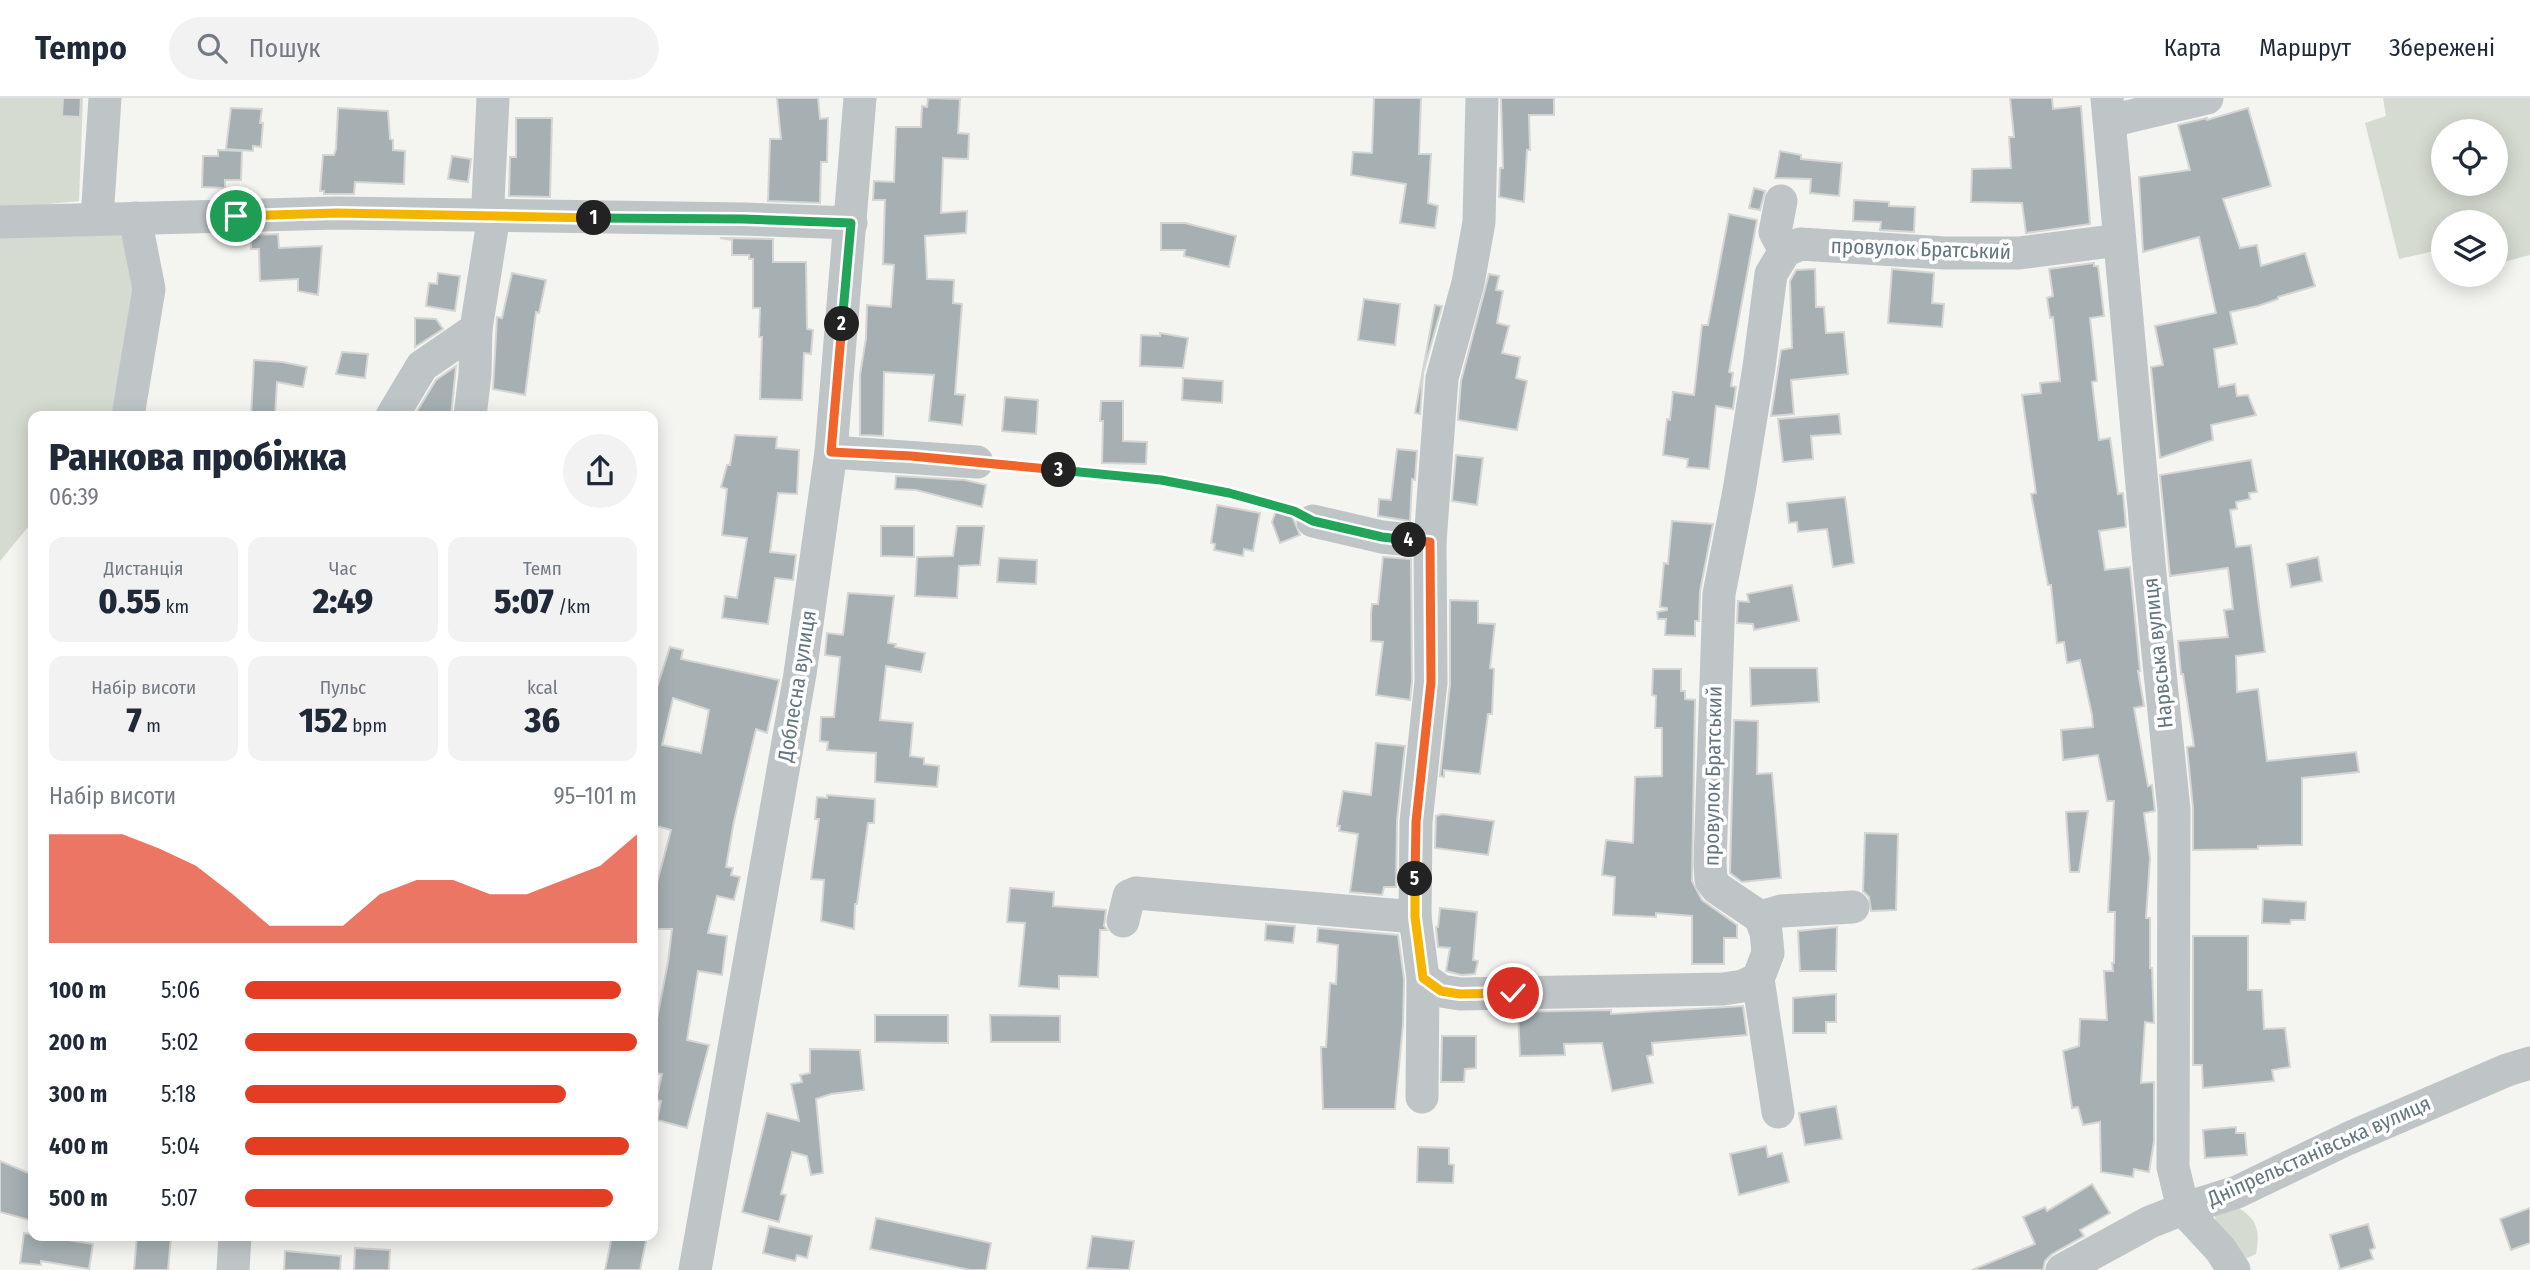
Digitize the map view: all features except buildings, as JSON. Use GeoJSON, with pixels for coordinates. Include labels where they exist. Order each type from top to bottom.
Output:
{"type":"FeatureCollection","features":[{"type":"Feature","properties":{"kind":"street"},"geometry":{"type":"LineString","coordinates":[[471,411],[476,328],[492,228],[488,202],[493,98]]}},
{"type":"Feature","properties":{"kind":"street","name":"Доблесна вулиця"},"geometry":{"type":"LineString","coordinates":[[696,1270],[800,674],[831,452],[860,98]]}},
{"type":"Feature","properties":{"kind":"street"},"geometry":{"type":"LineString","coordinates":[[1422,1097],[1423,978],[1415,917],[1416,822],[1431,682],[1430,542],[1442,378],[1468,283],[1479,222],[1482,98]]}},
{"type":"Feature","properties":{"kind":"street"},"geometry":{"type":"LineString","coordinates":[[2108,110],[2207,98]]}},
{"type":"Feature","properties":{"kind":"street"},"geometry":{"type":"LineString","coordinates":[[97,219],[104,99]]}},
{"type":"Feature","properties":{"kind":"street","name":"Нарвська вулиця"},"geometry":{"type":"LineString","coordinates":[[2108,110],[2174,810],[2172,1167],[2183,1209]]}},
{"type":"Feature","properties":{"kind":"street"},"geometry":{"type":"LineString","coordinates":[[1781,201],[1775,232],[1785,251]]}},
{"type":"Feature","properties":{"kind":"street"},"geometry":{"type":"LineString","coordinates":[[0,222],[337,213],[851,223]]}},
{"type":"Feature","properties":{"kind":"street"},"geometry":{"type":"LineString","coordinates":[[129,411],[149,289],[135,218]]}},
{"type":"Feature","properties":{"kind":"street","name":"провулок Братський"},"geometry":{"type":"LineString","coordinates":[[1760,917],[1717,888],[1711,880],[1710,863],[1719,594],[1740,491],[1771,274],[1785,251],[1800,244],[1945,253],[2019,253],[2119,240]]}},
{"type":"Feature","properties":{"kind":"street"},"geometry":{"type":"LineString","coordinates":[[395,411],[422,366],[476,328]]}},
{"type":"Feature","properties":{"kind":"street"},"geometry":{"type":"LineString","coordinates":[[831,452],[978,462]]}},
{"type":"Feature","properties":{"kind":"street"},"geometry":{"type":"LineString","coordinates":[[1313,521],[1382,537],[1430,542]]}},
{"type":"Feature","properties":{"kind":"street"},"geometry":{"type":"LineString","coordinates":[[1123,921],[1129,896],[1136,893],[1415,917]]}},
{"type":"Feature","properties":{"kind":"street"},"geometry":{"type":"LineString","coordinates":[[1778,1112],[1758,979],[1768,953],[1766,932],[1760,917],[1781,912],[1853,907]]}},
{"type":"Feature","properties":{"kind":"street"},"geometry":{"type":"LineString","coordinates":[[1423,978],[1441,991],[1460,994],[1723,989],[1743,986],[1758,979]]}},
{"type":"Feature","properties":{"kind":"street","name":"Дніпрельстанівська вулиця"},"geometry":{"type":"LineString","coordinates":[[2234,1270],[2220,1249],[2183,1209],[2237,1192],[2347,1139],[2507,1070],[2530,1063]]}},
{"type":"Feature","properties":{"kind":"street"},"geometry":{"type":"LineString","coordinates":[[2062,1270],[2150,1222],[2183,1209]]}},
{"type":"Feature","properties":{"kind":"street"},"geometry":{"type":"LineString","coordinates":[[233,1270],[235,1241]]}},
{"type":"Feature","properties":{"kind":"path"},"geometry":{"type":"LineString","coordinates":[[978,462],[1161,480],[1229,493],[1294,511],[1313,521]]}},
{"type":"Feature","properties":{"kind":"shaded area"},"geometry":{"type":"Polygon","coordinates":[[[0,98],[83,98],[79,201],[0,209],[0,98]]]}},
{"type":"Feature","properties":{"kind":"shaded area"},"geometry":{"type":"Polygon","coordinates":[[[2383,98],[2530,98],[2530,255],[2508,261],[2508,210],[2431,210],[2431,252],[2399,259],[2365,123],[2386,116],[2383,98]]]}},
{"type":"Feature","properties":{"kind":"shaded area"},"geometry":{"type":"Polygon","coordinates":[[[148,223],[132,411],[28,411],[28,527],[0,561],[0,236],[148,223]]]}},
{"type":"Feature","properties":{"kind":"shaded area"},"geometry":{"type":"Polygon","coordinates":[[[2229,1202],[2250,1217],[2256,1228],[2256,1254],[2247,1258],[2223,1239],[2217,1226],[2214,1210],[2229,1202]]]}},
{"type":"Feature","properties":{"kind":"route"},"geometry":{"type":"LineString","coordinates":[[236,216],[337,213],[851,223],[831,452],[911,456],[1161,480],[1229,493],[1294,511],[1313,521],[1382,537],[1430,542],[1431,682],[1416,822],[1415,917],[1423,978],[1441,991],[1460,994],[1513,993]]}}]}
